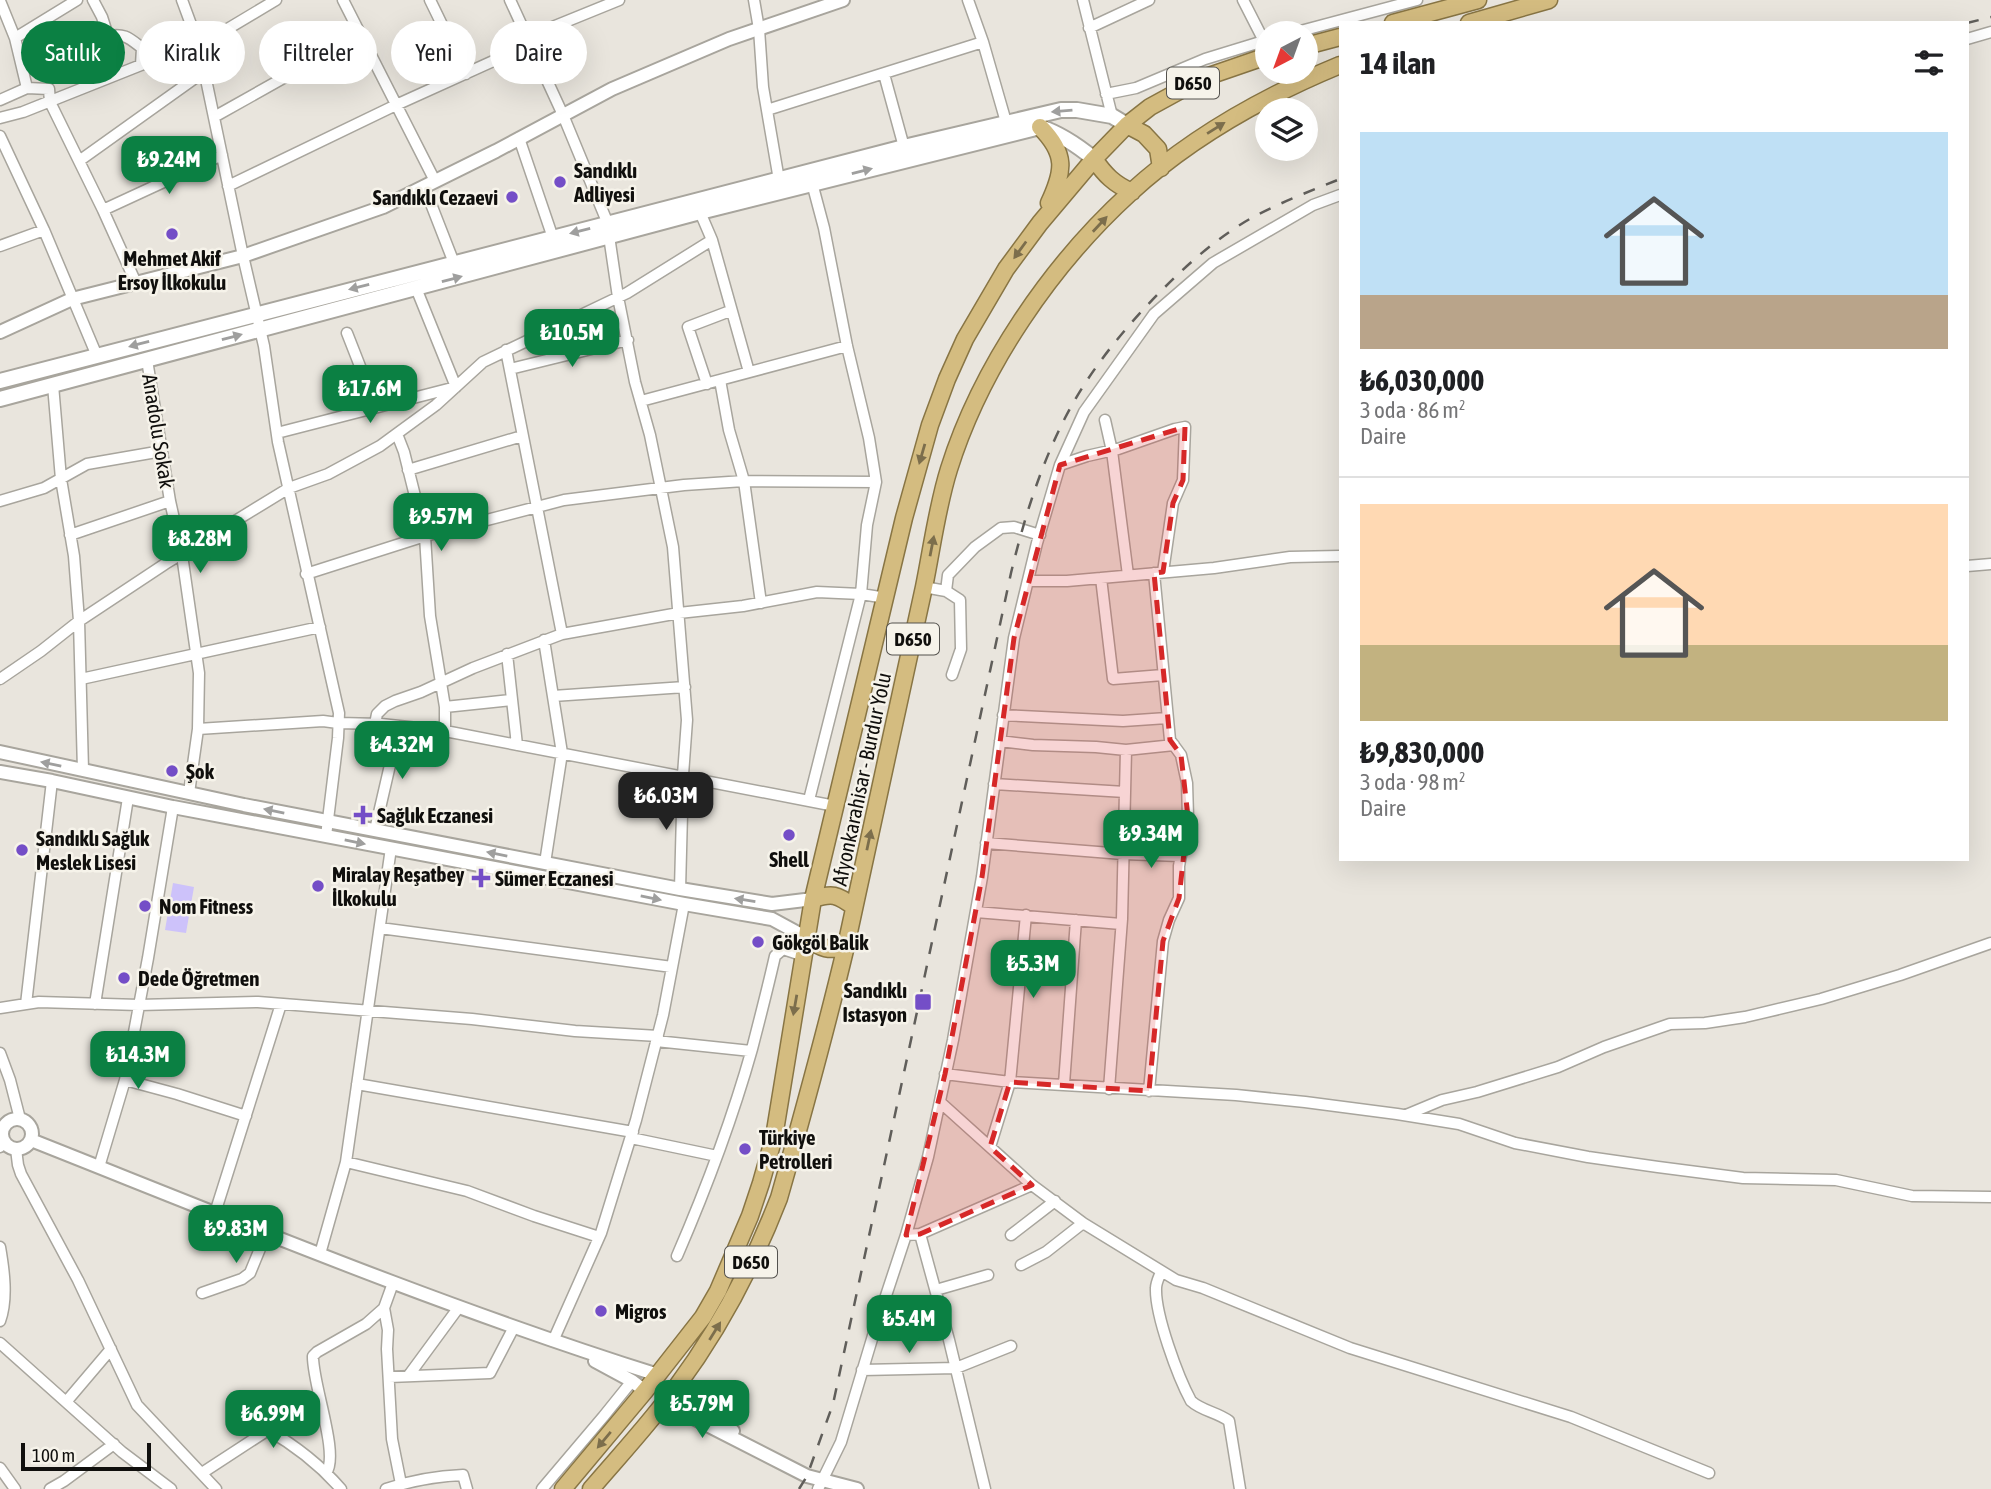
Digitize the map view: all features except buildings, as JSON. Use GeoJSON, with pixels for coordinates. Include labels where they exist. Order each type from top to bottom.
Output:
{"type":"FeatureCollection","features":[{"type":"Feature","properties":{"kind":"highway"},"geometry":{"type":"LineString","coordinates":[[1400,21],[1478,0]]}},
{"type":"Feature","properties":{"kind":"highway"},"geometry":{"type":"LineString","coordinates":[[1476,21],[1549,0]]}},
{"type":"Feature","properties":{"kind":"highway"},"geometry":{"type":"LineString","coordinates":[[1318,43],[1339,37]]}},
{"type":"Feature","properties":{"kind":"highway","name":"Afyonkarahisar - Burdur Yolu"},"geometry":{"type":"LineString","coordinates":[[563,1489],[684,1343],[718,1291],[754,1205],[774,1137],[813,899],[916,473],[930,425],[965,339],[1006,269],[1040,223],[1094,159],[1127,125],[1150,107],[1255,52]]}},
{"type":"Feature","properties":{"kind":"highway","name":"Afyonkarahisar - Burdur Yolu"},"geometry":{"type":"LineString","coordinates":[[591,1489],[664,1403],[700,1354],[736,1294],[779,1198],[846,947],[942,494],[966,424],[988,378],[1049,282],[1091,233],[1132,192],[1198,140],[1243,111],[1339,65]]}},
{"type":"Feature","properties":{"kind":"highway"},"geometry":{"type":"LineString","coordinates":[[1127,125],[1144,134],[1158,149],[1161,168]]}},
{"type":"Feature","properties":{"kind":"highway"},"geometry":{"type":"LineString","coordinates":[[1040,127],[1058,150],[1060,165],[1059,182],[1040,223]]}},
{"type":"Feature","properties":{"kind":"highway"},"geometry":{"type":"LineString","coordinates":[[1094,159],[1117,186],[1132,192]]}},
{"type":"Feature","properties":{"kind":"highway"},"geometry":{"type":"LineString","coordinates":[[813,899],[829,894],[842,898],[854,907]]}},
{"type":"Feature","properties":{"kind":"highway"},"geometry":{"type":"LineString","coordinates":[[807,938],[819,947],[831,951],[846,947]]}},
{"type":"Feature","properties":{"kind":"highway"},"geometry":{"type":"LineString","coordinates":[[658,1375],[676,1388]]}},
{"type":"Feature","properties":{"kind":"highway"},"geometry":{"type":"LineString","coordinates":[[645,1391],[664,1403]]}},
{"type":"Feature","properties":{"kind":"main road"},"geometry":{"type":"LineString","coordinates":[[0,399],[416,288],[779,180],[1006,122],[1061,110],[1077,110],[1112,116],[1127,125]]}},
{"type":"Feature","properties":{"kind":"main road"},"geometry":{"type":"LineString","coordinates":[[0,381],[553,237],[609,230],[700,212],[1040,127],[1079,146],[1094,159]]}},
{"type":"Feature","properties":{"kind":"street"},"geometry":{"type":"LineString","coordinates":[[15,38],[77,0]]}},
{"type":"Feature","properties":{"kind":"street"},"geometry":{"type":"LineString","coordinates":[[93,0],[108,36],[119,34],[139,46]]}},
{"type":"Feature","properties":{"kind":"street"},"geometry":{"type":"LineString","coordinates":[[181,0],[189,21]]}},
{"type":"Feature","properties":{"kind":"street"},"geometry":{"type":"LineString","coordinates":[[240,21],[275,0]]}},
{"type":"Feature","properties":{"kind":"street"},"geometry":{"type":"LineString","coordinates":[[343,0],[354,21]]}},
{"type":"Feature","properties":{"kind":"street"},"geometry":{"type":"LineString","coordinates":[[430,0],[440,21]]}},
{"type":"Feature","properties":{"kind":"street"},"geometry":{"type":"LineString","coordinates":[[510,0],[520,21]]}},
{"type":"Feature","properties":{"kind":"street"},"geometry":{"type":"LineString","coordinates":[[568,21],[601,4],[619,0]]}},
{"type":"Feature","properties":{"kind":"street"},"geometry":{"type":"LineString","coordinates":[[754,0],[763,87],[779,180]]}},
{"type":"Feature","properties":{"kind":"street"},"geometry":{"type":"LineString","coordinates":[[0,332],[72,299],[243,256],[383,207],[612,89],[729,39],[844,0]]}},
{"type":"Feature","properties":{"kind":"street"},"geometry":{"type":"LineString","coordinates":[[968,0],[984,42],[1006,122]]}},
{"type":"Feature","properties":{"kind":"street"},"geometry":{"type":"LineString","coordinates":[[1083,0],[1112,116]]}},
{"type":"Feature","properties":{"kind":"street"},"geometry":{"type":"LineString","coordinates":[[1088,28],[1149,0]]}},
{"type":"Feature","properties":{"kind":"street"},"geometry":{"type":"LineString","coordinates":[[1243,0],[1255,24]]}},
{"type":"Feature","properties":{"kind":"street"},"geometry":{"type":"LineString","coordinates":[[1318,26],[1417,0]]}},
{"type":"Feature","properties":{"kind":"street"},"geometry":{"type":"LineString","coordinates":[[0,1],[15,38],[27,88]]}},
{"type":"Feature","properties":{"kind":"street"},"geometry":{"type":"LineString","coordinates":[[1969,38],[1991,33]]}},
{"type":"Feature","properties":{"kind":"street"},"geometry":{"type":"LineString","coordinates":[[767,110],[984,42]]}},
{"type":"Feature","properties":{"kind":"street"},"geometry":{"type":"LineString","coordinates":[[1106,94],[1136,88],[1205,59],[1255,48]]}},
{"type":"Feature","properties":{"kind":"street"},"geometry":{"type":"LineString","coordinates":[[0,118],[23,113],[139,66]]}},
{"type":"Feature","properties":{"kind":"street"},"geometry":{"type":"LineString","coordinates":[[377,68],[430,184],[454,263]]}},
{"type":"Feature","properties":{"kind":"street"},"geometry":{"type":"LineString","coordinates":[[884,74],[904,147]]}},
{"type":"Feature","properties":{"kind":"street"},"geometry":{"type":"LineString","coordinates":[[79,161],[187,84]]}},
{"type":"Feature","properties":{"kind":"street"},"geometry":{"type":"LineString","coordinates":[[208,84],[260,330],[276,433],[339,713],[326,836]]}},
{"type":"Feature","properties":{"kind":"street"},"geometry":{"type":"LineString","coordinates":[[214,117],[272,84]]}},
{"type":"Feature","properties":{"kind":"street"},"geometry":{"type":"LineString","coordinates":[[228,186],[443,84]]}},
{"type":"Feature","properties":{"kind":"street"},"geometry":{"type":"LineString","coordinates":[[549,84],[609,230],[618,297],[673,547],[687,720],[680,889]]}},
{"type":"Feature","properties":{"kind":"street"},"geometry":{"type":"LineString","coordinates":[[0,100],[27,88],[49,89],[50,102],[136,283]]}},
{"type":"Feature","properties":{"kind":"street"},"geometry":{"type":"LineString","coordinates":[[0,136],[44,230],[97,356]]}},
{"type":"Feature","properties":{"kind":"street"},"geometry":{"type":"LineString","coordinates":[[519,138],[553,237]]}},
{"type":"Feature","properties":{"kind":"street"},"geometry":{"type":"LineString","coordinates":[[103,210],[222,155]]}},
{"type":"Feature","properties":{"kind":"street"},"geometry":{"type":"LineString","coordinates":[[809,800],[860,594],[867,525],[876,482],[813,183]]}},
{"type":"Feature","properties":{"kind":"street"},"geometry":{"type":"LineString","coordinates":[[821,1484],[841,1442],[928,1157],[976,912],[1014,638],[1060,465],[1084,412],[1154,314],[1213,263],[1313,205],[1339,195]]}},
{"type":"Feature","properties":{"kind":"street"},"geometry":{"type":"LineString","coordinates":[[700,212],[712,240],[749,372]]}},
{"type":"Feature","properties":{"kind":"street"},"geometry":{"type":"LineString","coordinates":[[0,246],[44,230]]}},
{"type":"Feature","properties":{"kind":"street"},"geometry":{"type":"LineString","coordinates":[[0,679],[79,621],[289,488],[328,474],[380,446],[436,405],[483,362],[618,297],[712,240]]}},
{"type":"Feature","properties":{"kind":"street"},"geometry":{"type":"LineString","coordinates":[[416,288],[456,387]]}},
{"type":"Feature","properties":{"kind":"street"},"geometry":{"type":"LineString","coordinates":[[707,384],[688,327],[730,311]]}},
{"type":"Feature","properties":{"kind":"street"},"geometry":{"type":"LineString","coordinates":[[347,333],[376,407]]}},
{"type":"Feature","properties":{"kind":"street"},"geometry":{"type":"LineString","coordinates":[[510,369],[628,340]]}},
{"type":"Feature","properties":{"kind":"street"},"geometry":{"type":"LineString","coordinates":[[641,401],[847,346]]}},
{"type":"Feature","properties":{"kind":"street"},"geometry":{"type":"LineString","coordinates":[[506,351],[562,634]]}},
{"type":"Feature","properties":{"kind":"street","name":"Anadolu Sokak"},"geometry":{"type":"LineString","coordinates":[[147,360],[170,501],[182,555],[199,673],[198,729],[189,793]]}},
{"type":"Feature","properties":{"kind":"street"},"geometry":{"type":"LineString","coordinates":[[720,380],[729,430],[744,481],[761,603]]}},
{"type":"Feature","properties":{"kind":"street"},"geometry":{"type":"LineString","coordinates":[[53,385],[61,479],[79,621],[83,771]]}},
{"type":"Feature","properties":{"kind":"street"},"geometry":{"type":"LineString","coordinates":[[276,433],[456,387]]}},
{"type":"Feature","properties":{"kind":"street"},"geometry":{"type":"LineString","coordinates":[[1105,420],[1112,451],[1128,575]]}},
{"type":"Feature","properties":{"kind":"street"},"geometry":{"type":"LineString","coordinates":[[1060,465],[1185,427],[1183,480],[1173,503],[1158,572],[1167,718],[1170,740],[1181,755],[1187,783],[1188,817],[1178,866],[1179,898],[1163,941],[1149,1091]]}},
{"type":"Feature","properties":{"kind":"street"},"geometry":{"type":"LineString","coordinates":[[397,434],[425,536],[430,616],[445,707],[445,731]]}},
{"type":"Feature","properties":{"kind":"street"},"geometry":{"type":"LineString","coordinates":[[408,470],[522,436]]}},
{"type":"Feature","properties":{"kind":"street"},"geometry":{"type":"LineString","coordinates":[[0,501],[44,488],[87,464],[162,451]]}},
{"type":"Feature","properties":{"kind":"street"},"geometry":{"type":"LineString","coordinates":[[306,574],[425,536],[564,500],[660,487],[744,481],[876,482]]}},
{"type":"Feature","properties":{"kind":"street"},"geometry":{"type":"LineString","coordinates":[[70,536],[170,501]]}},
{"type":"Feature","properties":{"kind":"street"},"geometry":{"type":"LineString","coordinates":[[946,591],[948,575],[975,547],[1001,528],[1014,527],[1040,536]]}},
{"type":"Feature","properties":{"kind":"street"},"geometry":{"type":"LineString","coordinates":[[1028,581],[1067,581],[1214,568],[1290,558],[1339,556]]}},
{"type":"Feature","properties":{"kind":"street"},"geometry":{"type":"LineString","coordinates":[[1969,566],[1991,564]]}},
{"type":"Feature","properties":{"kind":"street"},"geometry":{"type":"LineString","coordinates":[[1101,578],[1113,679],[1163,675]]}},
{"type":"Feature","properties":{"kind":"street"},"geometry":{"type":"LineString","coordinates":[[924,587],[946,591],[960,600],[961,649],[952,675]]}},
{"type":"Feature","properties":{"kind":"street"},"geometry":{"type":"LineString","coordinates":[[375,724],[377,714],[385,706],[507,654],[562,634],[817,592],[886,598]]}},
{"type":"Feature","properties":{"kind":"street"},"geometry":{"type":"LineString","coordinates":[[81,678],[320,627]]}},
{"type":"Feature","properties":{"kind":"street"},"geometry":{"type":"LineString","coordinates":[[544,640],[562,753],[545,863]]}},
{"type":"Feature","properties":{"kind":"street"},"geometry":{"type":"LineString","coordinates":[[507,654],[517,745]]}},
{"type":"Feature","properties":{"kind":"street"},"geometry":{"type":"LineString","coordinates":[[553,696],[685,687]]}},
{"type":"Feature","properties":{"kind":"street"},"geometry":{"type":"LineString","coordinates":[[445,707],[511,700]]}},
{"type":"Feature","properties":{"kind":"street"},"geometry":{"type":"LineString","coordinates":[[1003,715],[1123,722],[1167,718]]}},
{"type":"Feature","properties":{"kind":"street"},"geometry":{"type":"LineString","coordinates":[[198,729],[323,721],[445,731],[835,806]]}},
{"type":"Feature","properties":{"kind":"street"},"geometry":{"type":"LineString","coordinates":[[375,831],[399,726]]}},
{"type":"Feature","properties":{"kind":"street"},"geometry":{"type":"LineString","coordinates":[[1000,741],[1126,750],[1174,744]]}},
{"type":"Feature","properties":{"kind":"street"},"geometry":{"type":"LineString","coordinates":[[1110,1089],[1121,925],[1126,750]]}},
{"type":"Feature","properties":{"kind":"street"},"geometry":{"type":"LineString","coordinates":[[0,752],[375,831],[680,889],[772,904],[813,899]]}},
{"type":"Feature","properties":{"kind":"street"},"geometry":{"type":"LineString","coordinates":[[0,772],[128,799],[772,919],[807,938]]}},
{"type":"Feature","properties":{"kind":"street"},"geometry":{"type":"LineString","coordinates":[[26,1004],[52,781]]}},
{"type":"Feature","properties":{"kind":"street"},"geometry":{"type":"LineString","coordinates":[[994,784],[1125,792]]}},
{"type":"Feature","properties":{"kind":"street"},"geometry":{"type":"LineString","coordinates":[[95,1004],[128,799]]}},
{"type":"Feature","properties":{"kind":"street"},"geometry":{"type":"LineString","coordinates":[[99,1167],[125,1080],[173,807]]}},
{"type":"Feature","properties":{"kind":"street"},"geometry":{"type":"LineString","coordinates":[[986,843],[1181,856]]}},
{"type":"Feature","properties":{"kind":"street"},"geometry":{"type":"LineString","coordinates":[[320,1254],[346,1161],[391,848]]}},
{"type":"Feature","properties":{"kind":"street"},"geometry":{"type":"LineString","coordinates":[[553,1341],[599,1237],[632,1135],[657,1038],[684,904]]}},
{"type":"Feature","properties":{"kind":"street"},"geometry":{"type":"LineString","coordinates":[[976,912],[1121,925]]}},
{"type":"Feature","properties":{"kind":"street"},"geometry":{"type":"LineString","coordinates":[[990,1147],[1010,1082],[1026,915]]}},
{"type":"Feature","properties":{"kind":"street"},"geometry":{"type":"LineString","coordinates":[[1063,1084],[1076,920]]}},
{"type":"Feature","properties":{"kind":"street"},"geometry":{"type":"LineString","coordinates":[[380,928],[672,967]]}},
{"type":"Feature","properties":{"kind":"street"},"geometry":{"type":"LineString","coordinates":[[1406,1115],[1443,1100],[1558,1067],[1604,1047],[1670,1024],[1705,1023],[1745,1017],[1821,999],[1991,943]]}},
{"type":"Feature","properties":{"kind":"street"},"geometry":{"type":"LineString","coordinates":[[677,1256],[703,1195],[751,1051],[775,956],[783,949],[804,956]]}},
{"type":"Feature","properties":{"kind":"street"},"geometry":{"type":"LineString","coordinates":[[0,1008],[40,1002],[139,1005],[258,1002],[472,1019],[657,1038],[751,1051]]}},
{"type":"Feature","properties":{"kind":"street"},"geometry":{"type":"LineString","coordinates":[[215,1213],[281,1004]]}},
{"type":"Feature","properties":{"kind":"street"},"geometry":{"type":"LineString","coordinates":[[0,1053],[20,1119]]}},
{"type":"Feature","properties":{"kind":"street"},"geometry":{"type":"LineString","coordinates":[[945,1074],[1010,1082],[1291,1101],[1459,1124],[1515,1143],[1658,1167],[1743,1178],[1836,1180],[1912,1196],[1991,1197]]}},
{"type":"Feature","properties":{"kind":"street"},"geometry":{"type":"LineString","coordinates":[[125,1080],[246,1116]]}},
{"type":"Feature","properties":{"kind":"street"},"geometry":{"type":"LineString","coordinates":[[357,1083],[632,1135],[716,1156]]}},
{"type":"Feature","properties":{"kind":"street"},"geometry":{"type":"LineString","coordinates":[[940,1102],[1032,1185],[1083,1223],[1176,1280],[1203,1288],[1350,1348],[1572,1417],[1709,1473]]}},
{"type":"Feature","properties":{"kind":"street"},"geometry":{"type":"LineString","coordinates":[[7,1146],[25,1147],[31,1140],[31,1129],[25,1121],[10,1121],[2,1128],[3,1138],[7,1146],[18,1165],[21,1174],[78,1280],[137,1405],[216,1489]]}},
{"type":"Feature","properties":{"kind":"street"},"geometry":{"type":"LineString","coordinates":[[31,1140],[393,1283],[570,1348],[658,1375]]}},
{"type":"Feature","properties":{"kind":"street"},"geometry":{"type":"LineString","coordinates":[[346,1161],[467,1191],[599,1237]]}},
{"type":"Feature","properties":{"kind":"street"},"geometry":{"type":"LineString","coordinates":[[906,1235],[920,1234],[1032,1185]]}},
{"type":"Feature","properties":{"kind":"street"},"geometry":{"type":"LineString","coordinates":[[1011,1235],[1055,1201]]}},
{"type":"Feature","properties":{"kind":"street"},"geometry":{"type":"LineString","coordinates":[[1021,1265],[1046,1252],[1083,1223]]}},
{"type":"Feature","properties":{"kind":"street"},"geometry":{"type":"LineString","coordinates":[[202,1293],[242,1279],[250,1273],[266,1234]]}},
{"type":"Feature","properties":{"kind":"street"},"geometry":{"type":"LineString","coordinates":[[920,1234],[985,1489]]}},
{"type":"Feature","properties":{"kind":"street"},"geometry":{"type":"LineString","coordinates":[[0,1247],[3,1264],[3,1312],[0,1321]]}},
{"type":"Feature","properties":{"kind":"street"},"geometry":{"type":"LineString","coordinates":[[1161,1272],[1156,1289],[1160,1315],[1174,1363],[1191,1401],[1229,1421],[1240,1489]]}},
{"type":"Feature","properties":{"kind":"street"},"geometry":{"type":"LineString","coordinates":[[936,1290],[988,1275]]}},
{"type":"Feature","properties":{"kind":"street"},"geometry":{"type":"LineString","coordinates":[[326,1473],[331,1464],[330,1449],[317,1392],[313,1356],[366,1324],[384,1308],[393,1283]]}},
{"type":"Feature","properties":{"kind":"street"},"geometry":{"type":"LineString","coordinates":[[409,1375],[459,1307]]}},
{"type":"Feature","properties":{"kind":"street"},"geometry":{"type":"LineString","coordinates":[[384,1308],[388,1330],[392,1439],[398,1486]]}},
{"type":"Feature","properties":{"kind":"street"},"geometry":{"type":"LineString","coordinates":[[388,1377],[490,1373],[514,1327]]}},
{"type":"Feature","properties":{"kind":"street"},"geometry":{"type":"LineString","coordinates":[[0,1343],[114,1444],[171,1489]]}},
{"type":"Feature","properties":{"kind":"street"},"geometry":{"type":"LineString","coordinates":[[862,1370],[956,1368],[1011,1346]]}},
{"type":"Feature","properties":{"kind":"street"},"geometry":{"type":"LineString","coordinates":[[570,1348],[632,1381],[645,1391]]}},
{"type":"Feature","properties":{"kind":"street"},"geometry":{"type":"LineString","coordinates":[[66,1402],[111,1349]]}},
{"type":"Feature","properties":{"kind":"street"},"geometry":{"type":"LineString","coordinates":[[542,1489],[632,1381]]}},
{"type":"Feature","properties":{"kind":"street"},"geometry":{"type":"LineString","coordinates":[[676,1388],[755,1448]]}},
{"type":"Feature","properties":{"kind":"street"},"geometry":{"type":"LineString","coordinates":[[664,1403],[821,1484],[857,1489]]}},
{"type":"Feature","properties":{"kind":"street"},"geometry":{"type":"LineString","coordinates":[[202,1473],[268,1430],[309,1457],[341,1489]]}},
{"type":"Feature","properties":{"kind":"street"},"geometry":{"type":"LineString","coordinates":[[50,1489],[114,1444]]}},
{"type":"Feature","properties":{"kind":"street"},"geometry":{"type":"LineString","coordinates":[[0,1468],[14,1489]]}},
{"type":"Feature","properties":{"kind":"street"},"geometry":{"type":"LineString","coordinates":[[386,1489],[463,1475],[467,1489]]}},
{"type":"Feature","properties":{"kind":"highlighted area"},"geometry":{"type":"Polygon","coordinates":[[[1185,427],[1183,480],[1173,503],[1163,572],[1154,573],[1170,740],[1181,755],[1188,817],[1179,898],[1163,941],[1149,1091],[1010,1082],[990,1147],[1032,1185],[920,1234],[906,1235],[945,1074],[982,877],[1014,638],[1060,465],[1185,427]]]}},
{"type":"Feature","properties":{"kind":"shaded area"},"geometry":{"type":"Polygon","coordinates":[[[173,883],[194,887],[186,933],[165,930],[173,883]]]}},
{"type":"Feature","properties":{"kind":"railway"},"geometry":{"type":"LineString","coordinates":[[1969,22],[1991,17]]}},
{"type":"Feature","properties":{"kind":"railway"},"geometry":{"type":"LineString","coordinates":[[799,1489],[807,1476],[833,1404],[1011,573],[1040,474],[1065,418],[1098,365],[1137,317],[1175,277],[1208,248],[1244,222],[1339,179]]}},
{"type":"Feature","properties":{"kind":"place","name":"Sandıklı Adliyesi"},"geometry":{"type":"Point","coordinates":[560,182]}},
{"type":"Feature","properties":{"kind":"place","name":"Sandıklı Cezaevi"},"geometry":{"type":"Point","coordinates":[512,197]}},
{"type":"Feature","properties":{"kind":"place","name":"Mehmet Akif Ersoy İlkokulu"},"geometry":{"type":"Point","coordinates":[172,234]}},
{"type":"Feature","properties":{"kind":"place","name":"Şok"},"geometry":{"type":"Point","coordinates":[172,771]}},
{"type":"Feature","properties":{"kind":"place","name":"Sağlık Eczanesi"},"geometry":{"type":"Point","coordinates":[363,815]}},
{"type":"Feature","properties":{"kind":"place","name":"Shell"},"geometry":{"type":"Point","coordinates":[789,835]}},
{"type":"Feature","properties":{"kind":"place","name":"Sandıklı Sağlık Meslek Lisesi"},"geometry":{"type":"Point","coordinates":[22,850]}},
{"type":"Feature","properties":{"kind":"place","name":"Sümer Eczanesi"},"geometry":{"type":"Point","coordinates":[481,878]}},
{"type":"Feature","properties":{"kind":"place","name":"Miralay Reşatbey İlkokulu"},"geometry":{"type":"Point","coordinates":[318,886]}},
{"type":"Feature","properties":{"kind":"place","name":"Nom Fitness"},"geometry":{"type":"Point","coordinates":[145,906]}},
{"type":"Feature","properties":{"kind":"place","name":"Gökgöl Balik"},"geometry":{"type":"Point","coordinates":[758,942]}},
{"type":"Feature","properties":{"kind":"place","name":"Dede Öğretmen"},"geometry":{"type":"Point","coordinates":[124,978]}},
{"type":"Feature","properties":{"kind":"place","name":"Sandıklı Istasyon"},"geometry":{"type":"Point","coordinates":[923,1002]}},
{"type":"Feature","properties":{"kind":"place","name":"Türkiye Petrolleri"},"geometry":{"type":"Point","coordinates":[745,1149]}},
{"type":"Feature","properties":{"kind":"place","name":"Migros"},"geometry":{"type":"Point","coordinates":[601,1311]}}]}
